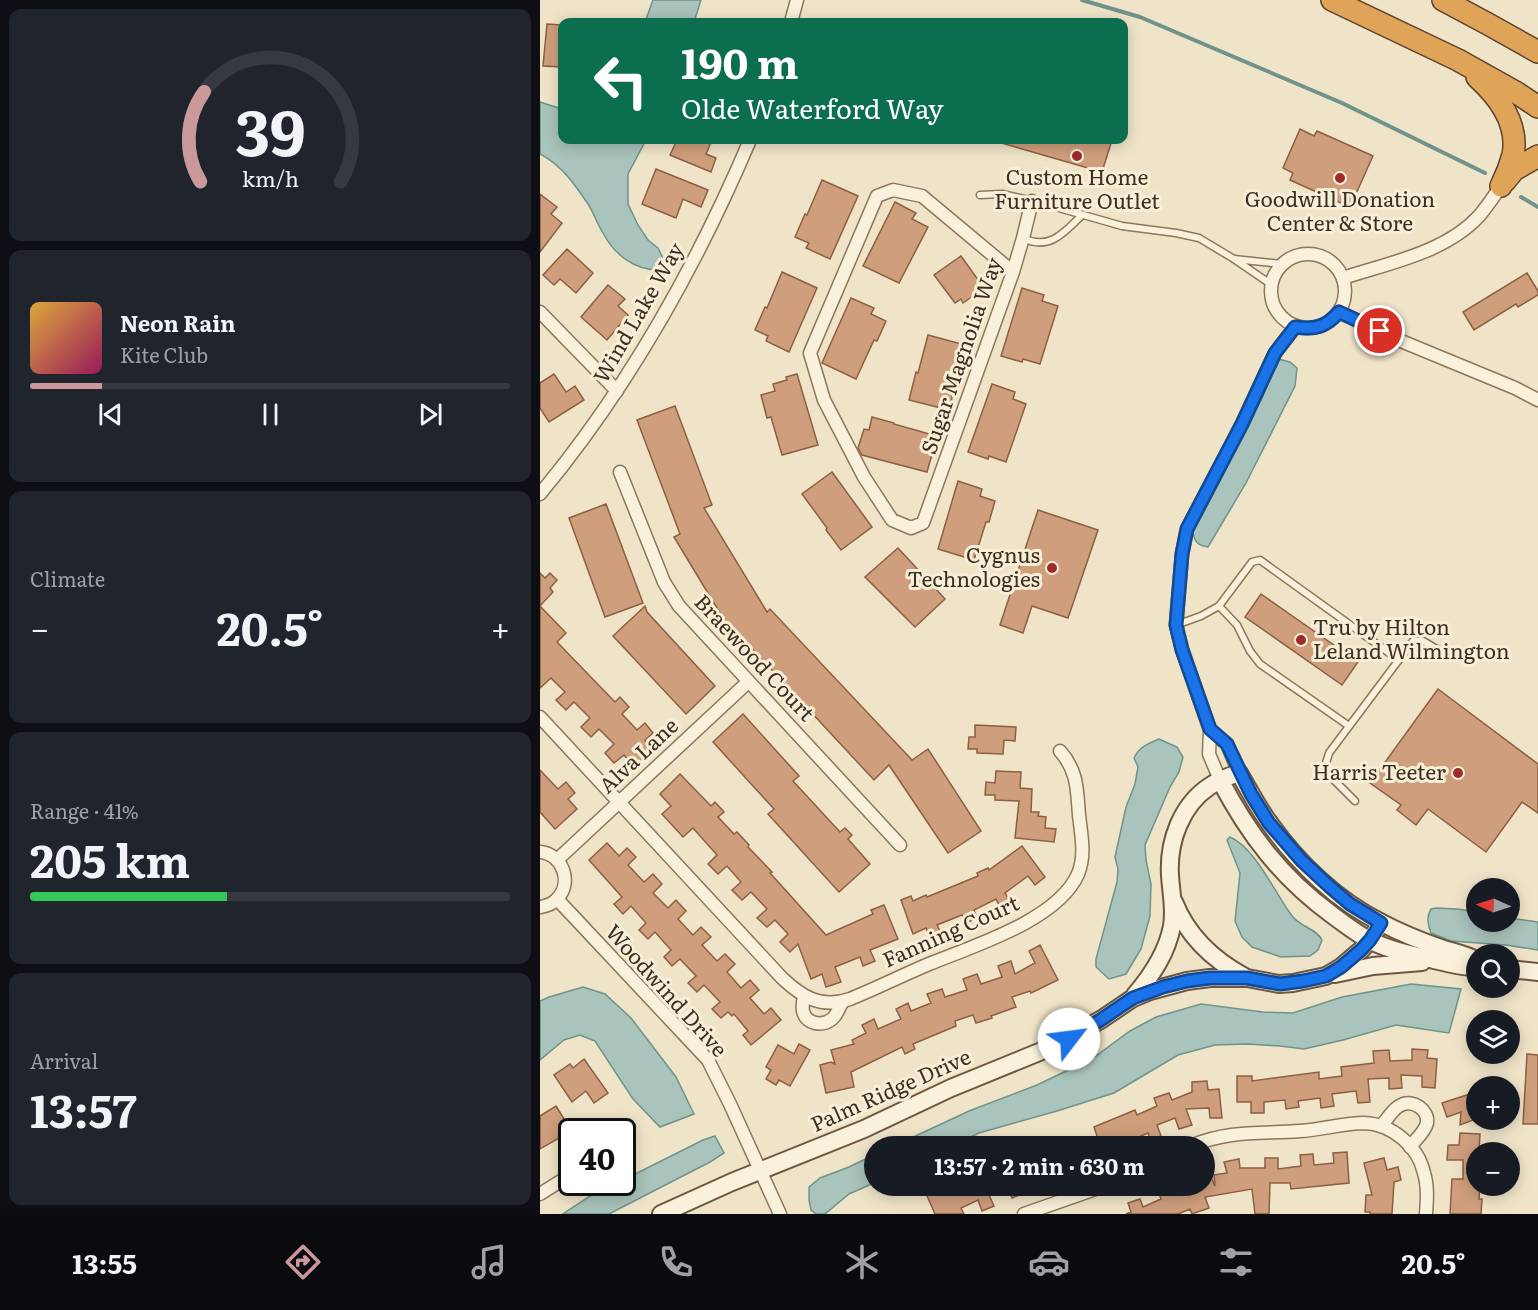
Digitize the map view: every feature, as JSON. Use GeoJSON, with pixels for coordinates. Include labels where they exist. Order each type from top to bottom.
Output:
{"type":"FeatureCollection","features":[{"type":"Feature","properties":{"kind":"highway"},"geometry":{"type":"LineString","coordinates":[[1332,0],[1458,60],[1538,107]]}},
{"type":"Feature","properties":{"kind":"highway"},"geometry":{"type":"LineString","coordinates":[[1443,0],[1538,52]]}},
{"type":"Feature","properties":{"kind":"highway"},"geometry":{"type":"LineString","coordinates":[[1458,60],[1485,84],[1508,116],[1514,135],[1513,153],[1501,186]]}},
{"type":"Feature","properties":{"kind":"highway"},"geometry":{"type":"LineString","coordinates":[[1501,186],[1515,170],[1538,156]]}},
{"type":"Feature","properties":{"kind":"street"},"geometry":{"type":"LineString","coordinates":[[791,18],[796,0]]}},
{"type":"Feature","properties":{"kind":"street","name":"Wind Lake Way"},"geometry":{"type":"LineString","coordinates":[[540,494],[617,391],[668,309],[713,223],[748,144]]}},
{"type":"Feature","properties":{"kind":"street"},"geometry":{"type":"LineString","coordinates":[[1343,278],[1418,254],[1451,239],[1479,216],[1501,186]]}},
{"type":"Feature","properties":{"kind":"street","name":"Sugar Magnolia Way"},"geometry":{"type":"LineString","coordinates":[[1012,272],[922,196],[893,190],[877,196],[810,353],[824,400],[864,477],[892,520],[910,528],[924,523],[1012,272],[1032,201]]}},
{"type":"Feature","properties":{"kind":"street"},"geometry":{"type":"LineString","coordinates":[[1314,254],[1326,258],[1336,266],[1343,278],[1344,300],[1339,312],[1321,327],[1308,329],[1295,327],[1281,318],[1274,307],[1271,289],[1274,277],[1282,264],[1293,257],[1314,254]]}},
{"type":"Feature","properties":{"kind":"street"},"geometry":{"type":"LineString","coordinates":[[540,312],[617,391]]}},
{"type":"Feature","properties":{"kind":"street"},"geometry":{"type":"LineString","coordinates":[[1339,312],[1538,400]]}},
{"type":"Feature","properties":{"kind":"street"},"geometry":{"type":"LineString","coordinates":[[1295,327],[1275,353],[1242,424],[1187,529],[1182,554],[1176,625],[1182,650],[1210,729],[1209,754],[1220,780],[1250,831],[1292,882],[1324,909],[1370,940],[1404,953],[1466,967]]}},
{"type":"Feature","properties":{"kind":"street","name":"Braewood Court"},"geometry":{"type":"LineString","coordinates":[[620,472],[670,594],[689,618],[900,845]]}},
{"type":"Feature","properties":{"kind":"street","name":"Alva Lane"},"geometry":{"type":"LineString","coordinates":[[557,860],[748,682]]}},
{"type":"Feature","properties":{"kind":"street","name":"Fanning Court"},"geometry":{"type":"LineString","coordinates":[[540,717],[782,978],[804,996],[819,1002],[842,1002],[1017,927],[1046,909],[1067,891],[1079,872],[1083,853],[1076,780],[1072,768],[1060,751]]}},
{"type":"Feature","properties":{"kind":"street"},"geometry":{"type":"LineString","coordinates":[[1210,729],[1227,744],[1239,772],[1269,823],[1302,861],[1330,887],[1350,904],[1381,923],[1413,938],[1466,956]]}},
{"type":"Feature","properties":{"kind":"street","name":"Palm Ridge Drive"},"geometry":{"type":"LineString","coordinates":[[1133,998],[1154,972],[1172,927],[1171,852],[1182,818],[1194,800],[1208,787],[1239,772]]}},
{"type":"Feature","properties":{"kind":"street"},"geometry":{"type":"LineString","coordinates":[[540,852],[545,852],[557,860],[563,868],[565,877],[563,891],[557,899],[540,907]]}},
{"type":"Feature","properties":{"kind":"street","name":"Woodwind Drive"},"geometry":{"type":"LineString","coordinates":[[557,899],[708,1060],[780,1214]]}},
{"type":"Feature","properties":{"kind":"street"},"geometry":{"type":"LineString","coordinates":[[1173,902],[1185,924],[1200,944],[1224,965],[1247,978]]}},
{"type":"Feature","properties":{"kind":"street","name":"Palm Ridge Drive"},"geometry":{"type":"LineString","coordinates":[[661,1214],[761,1170],[864,1129],[951,1088],[1054,1046],[1102,1019],[1133,998],[1163,987],[1210,978],[1247,978],[1280,984],[1326,976],[1361,950],[1381,923]]}},
{"type":"Feature","properties":{"kind":"street"},"geometry":{"type":"LineString","coordinates":[[1326,976],[1373,966],[1419,962],[1443,963]]}},
{"type":"Feature","properties":{"kind":"street"},"geometry":{"type":"LineString","coordinates":[[1520,970],[1538,972]]}},
{"type":"Feature","properties":{"kind":"street","name":"Fanning Court"},"geometry":{"type":"LineString","coordinates":[[804,996],[805,1017],[819,1024],[833,1018],[842,1002]]}},
{"type":"Feature","properties":{"kind":"street"},"geometry":{"type":"LineString","coordinates":[[1381,1126],[1401,1105],[1411,1104],[1421,1108],[1425,1112],[1427,1123],[1410,1147]]}},
{"type":"Feature","properties":{"kind":"street"},"geometry":{"type":"LineString","coordinates":[[1215,1138],[1239,1133],[1311,1131],[1364,1123],[1381,1126],[1401,1137],[1418,1157],[1424,1170],[1427,1194],[1426,1214]]}},
{"type":"Feature","properties":{"kind":"street"},"geometry":{"type":"LineString","coordinates":[[540,1194],[558,1183]]}},
{"type":"Feature","properties":{"kind":"street"},"geometry":{"type":"LineString","coordinates":[[1024,1214],[1076,1196]]}},
{"type":"Feature","properties":{"kind":"lane"},"geometry":{"type":"LineString","coordinates":[[980,195],[1002,194],[1122,226],[1199,238],[1272,285]]}},
{"type":"Feature","properties":{"kind":"lane"},"geometry":{"type":"LineString","coordinates":[[1023,238],[1035,244],[1050,242],[1082,215]]}},
{"type":"Feature","properties":{"kind":"lane"},"geometry":{"type":"LineString","coordinates":[[1234,259],[1282,264]]}},
{"type":"Feature","properties":{"kind":"lane"},"geometry":{"type":"LineString","coordinates":[[1176,625],[1219,606],[1252,562],[1260,560],[1399,660]]}},
{"type":"Feature","properties":{"kind":"lane"},"geometry":{"type":"LineString","coordinates":[[1219,606],[1237,625],[1250,651],[1260,664],[1349,726]]}},
{"type":"Feature","properties":{"kind":"lane"},"geometry":{"type":"LineString","coordinates":[[1355,801],[1324,770],[1329,753],[1413,641],[1424,640],[1447,655]]}},
{"type":"Feature","properties":{"kind":"water"},"geometry":{"type":"Polygon","coordinates":[[[653,0],[701,0],[695,18],[646,18],[653,0]]]}},
{"type":"Feature","properties":{"kind":"water"},"geometry":{"type":"Polygon","coordinates":[[[540,102],[558,108],[558,144],[644,144],[628,174],[628,204],[638,225],[648,240],[658,248],[664,260],[658,270],[633,264],[619,254],[608,241],[590,207],[572,182],[555,164],[540,154],[540,102]]]}},
{"type":"Feature","properties":{"kind":"water"},"geometry":{"type":"Polygon","coordinates":[[[1278,359],[1290,362],[1297,368],[1295,386],[1246,483],[1208,547],[1200,545],[1195,539],[1192,527],[1263,396],[1272,365],[1278,359]]]}},
{"type":"Feature","properties":{"kind":"water"},"geometry":{"type":"Polygon","coordinates":[[[1159,739],[1177,747],[1183,757],[1179,772],[1170,787],[1145,845],[1151,884],[1150,916],[1141,949],[1126,974],[1109,979],[1096,967],[1096,959],[1117,882],[1118,869],[1115,857],[1126,807],[1135,784],[1138,767],[1134,758],[1141,748],[1159,739]]]}},
{"type":"Feature","properties":{"kind":"water"},"geometry":{"type":"Polygon","coordinates":[[[1230,837],[1248,851],[1257,862],[1293,917],[1320,936],[1322,940],[1318,950],[1310,956],[1281,957],[1252,947],[1242,937],[1235,921],[1240,873],[1227,840],[1230,837]]]}},
{"type":"Feature","properties":{"kind":"water"},"geometry":{"type":"Polygon","coordinates":[[[1431,909],[1466,910],[1466,932],[1520,932],[1520,920],[1538,922],[1538,950],[1520,947],[1520,944],[1451,941],[1431,933],[1428,915],[1431,909]]]}},
{"type":"Feature","properties":{"kind":"water"},"geometry":{"type":"Polygon","coordinates":[[[1411,984],[1461,989],[1449,1033],[1396,1025],[1304,1049],[1247,1044],[1215,1045],[1178,1055],[1114,1093],[1057,1111],[973,1136],[915,1136],[969,1111],[1037,1085],[1093,1058],[1130,1031],[1156,1017],[1201,1004],[1263,1012],[1293,1013],[1342,997],[1411,984]]]}},
{"type":"Feature","properties":{"kind":"water"},"geometry":{"type":"Polygon","coordinates":[[[583,987],[605,994],[631,1018],[676,1077],[694,1114],[660,1127],[633,1099],[595,1041],[580,1035],[564,1040],[540,1060],[540,1001],[583,987]]]}},
{"type":"Feature","properties":{"kind":"water"},"geometry":{"type":"Polygon","coordinates":[[[715,1136],[724,1153],[609,1214],[563,1214],[590,1196],[636,1196],[636,1174],[715,1136]]]}},
{"type":"Feature","properties":{"kind":"water"},"geometry":{"type":"Polygon","coordinates":[[[864,1160],[864,1187],[849,1194],[825,1214],[816,1214],[811,1210],[809,1187],[820,1178],[864,1160]]]}},
{"type":"Feature","properties":{"kind":"building"},"geometry":{"type":"Polygon","coordinates":[[[547,24],[558,25],[558,67],[543,66],[547,24]]]}},
{"type":"Feature","properties":{"kind":"building"},"geometry":{"type":"Polygon","coordinates":[[[1300,129],[1314,136],[1317,131],[1373,156],[1350,207],[1290,180],[1293,173],[1283,168],[1300,129]]]}},
{"type":"Feature","properties":{"kind":"building"},"geometry":{"type":"Polygon","coordinates":[[[675,144],[710,144],[706,154],[716,158],[711,172],[670,155],[675,144]]]}},
{"type":"Feature","properties":{"kind":"building","name":"Custom Home Furniture Outlet"},"geometry":{"type":"Polygon","coordinates":[[[1005,144],[1111,144],[1102,172],[1005,144]]]}},
{"type":"Feature","properties":{"kind":"building"},"geometry":{"type":"Polygon","coordinates":[[[656,169],[708,190],[701,207],[683,199],[676,218],[642,204],[656,169]]]}},
{"type":"Feature","properties":{"kind":"building"},"geometry":{"type":"Polygon","coordinates":[[[822,180],[858,196],[830,259],[806,248],[809,243],[795,237],[822,180]]]}},
{"type":"Feature","properties":{"kind":"building"},"geometry":{"type":"Polygon","coordinates":[[[540,194],[557,207],[551,214],[562,223],[540,252],[540,194]]]}},
{"type":"Feature","properties":{"kind":"building"},"geometry":{"type":"Polygon","coordinates":[[[895,202],[916,213],[912,219],[928,227],[899,283],[863,266],[895,202]]]}},
{"type":"Feature","properties":{"kind":"building"},"geometry":{"type":"Polygon","coordinates":[[[567,249],[593,273],[576,293],[560,279],[554,285],[543,275],[567,249]]]}},
{"type":"Feature","properties":{"kind":"building"},"geometry":{"type":"Polygon","coordinates":[[[961,256],[984,288],[963,303],[961,299],[955,303],[934,275],[961,256]]]}},
{"type":"Feature","properties":{"kind":"building"},"geometry":{"type":"Polygon","coordinates":[[[782,272],[817,288],[789,352],[766,341],[768,336],[755,330],[782,272]]]}},
{"type":"Feature","properties":{"kind":"building"},"geometry":{"type":"Polygon","coordinates":[[[1527,273],[1538,295],[1518,307],[1516,304],[1474,330],[1463,312],[1527,273]]]}},
{"type":"Feature","properties":{"kind":"building"},"geometry":{"type":"Polygon","coordinates":[[[608,285],[625,299],[618,306],[628,315],[607,340],[581,317],[608,285]]]}},
{"type":"Feature","properties":{"kind":"building"},"geometry":{"type":"Polygon","coordinates":[[[1022,288],[1044,295],[1042,301],[1058,306],[1040,364],[1001,356],[1022,288]]]}},
{"type":"Feature","properties":{"kind":"building"},"geometry":{"type":"Polygon","coordinates":[[[851,298],[874,308],[871,314],[886,321],[877,341],[874,340],[856,379],[822,363],[851,298]]]}},
{"type":"Feature","properties":{"kind":"building"},"geometry":{"type":"Polygon","coordinates":[[[928,335],[965,345],[949,410],[909,400],[928,335]]]}},
{"type":"Feature","properties":{"kind":"building"},"geometry":{"type":"Polygon","coordinates":[[[554,374],[566,392],[575,386],[584,400],[549,422],[540,408],[540,383],[554,374]]]}},
{"type":"Feature","properties":{"kind":"building"},"geometry":{"type":"Polygon","coordinates":[[[797,374],[818,445],[782,455],[771,417],[767,418],[761,395],[775,391],[773,384],[797,374]]]}},
{"type":"Feature","properties":{"kind":"building"},"geometry":{"type":"Polygon","coordinates":[[[992,384],[1015,392],[1013,399],[1026,404],[1006,462],[968,452],[992,384]]]}},
{"type":"Feature","properties":{"kind":"building"},"geometry":{"type":"Polygon","coordinates":[[[675,406],[712,505],[704,508],[767,612],[770,609],[912,760],[928,749],[981,831],[948,853],[889,765],[874,780],[731,626],[729,628],[674,537],[680,534],[637,420],[675,406]]]}},
{"type":"Feature","properties":{"kind":"building"},"geometry":{"type":"Polygon","coordinates":[[[872,417],[933,435],[929,450],[933,451],[927,472],[862,455],[858,448],[864,429],[869,430],[872,417]]]}},
{"type":"Feature","properties":{"kind":"building"},"geometry":{"type":"Polygon","coordinates":[[[832,472],[872,527],[841,550],[802,494],[832,472]]]}},
{"type":"Feature","properties":{"kind":"building"},"geometry":{"type":"Polygon","coordinates":[[[958,481],[982,489],[980,496],[995,501],[974,560],[938,549],[958,481]]]}},
{"type":"Feature","properties":{"kind":"building"},"geometry":{"type":"Polygon","coordinates":[[[606,504],[643,603],[605,617],[569,518],[606,504]]]}},
{"type":"Feature","properties":{"kind":"building","name":"Cygnus Technologies"},"geometry":{"type":"Polygon","coordinates":[[[1038,510],[1098,530],[1068,618],[1032,606],[1023,633],[1000,625],[1038,510]]]}},
{"type":"Feature","properties":{"kind":"building"},"geometry":{"type":"Polygon","coordinates":[[[898,548],[945,599],[915,627],[865,577],[898,548]]]}},
{"type":"Feature","properties":{"kind":"building"},"geometry":{"type":"Polygon","coordinates":[[[540,573],[545,578],[550,573],[557,580],[550,588],[553,592],[540,606],[540,573]]]}},
{"type":"Feature","properties":{"kind":"building","name":"Tru by Hilton Leland Wilmington"},"geometry":{"type":"Polygon","coordinates":[[[1261,594],[1358,662],[1342,685],[1245,617],[1261,594]]]}},
{"type":"Feature","properties":{"kind":"building"},"geometry":{"type":"Polygon","coordinates":[[[540,606],[566,633],[557,642],[615,702],[620,697],[629,707],[622,714],[637,730],[645,723],[653,733],[645,740],[653,749],[634,767],[624,755],[614,763],[605,753],[614,744],[599,729],[591,737],[581,727],[590,718],[574,702],[566,710],[556,700],[565,692],[551,678],[540,688],[540,606]]]}},
{"type":"Feature","properties":{"kind":"building"},"geometry":{"type":"Polygon","coordinates":[[[645,606],[647,612],[715,686],[686,714],[613,636],[645,606]]]}},
{"type":"Feature","properties":{"kind":"building","name":"Harris Teeter"},"geometry":{"type":"Polygon","coordinates":[[[1438,689],[1538,764],[1538,813],[1522,802],[1486,852],[1428,809],[1416,825],[1397,810],[1401,805],[1370,783],[1438,689]]]}},
{"type":"Feature","properties":{"kind":"building"},"geometry":{"type":"Polygon","coordinates":[[[743,714],[799,776],[793,781],[840,832],[845,828],[852,835],[848,839],[870,864],[839,892],[768,814],[774,809],[713,742],[743,714]]]}},
{"type":"Feature","properties":{"kind":"building"},"geometry":{"type":"Polygon","coordinates":[[[975,725],[1016,727],[1015,741],[1004,740],[1003,754],[977,753],[977,749],[968,749],[969,737],[975,737],[975,725]]]}},
{"type":"Feature","properties":{"kind":"building"},"geometry":{"type":"Polygon","coordinates":[[[540,770],[558,789],[566,782],[575,793],[568,799],[577,809],[555,829],[540,812],[540,770]]]}},
{"type":"Feature","properties":{"kind":"building"},"geometry":{"type":"Polygon","coordinates":[[[996,771],[1021,772],[1020,788],[1032,789],[1031,812],[1039,812],[1038,816],[1046,817],[1045,828],[1056,829],[1054,842],[1015,838],[1019,801],[995,800],[995,795],[985,795],[986,782],[995,783],[996,771]]]}},
{"type":"Feature","properties":{"kind":"building"},"geometry":{"type":"Polygon","coordinates":[[[680,774],[711,806],[715,802],[724,812],[718,817],[734,834],[737,832],[749,845],[748,847],[772,872],[770,873],[826,935],[873,914],[871,910],[884,905],[898,939],[870,950],[875,961],[863,966],[860,957],[835,967],[841,982],[826,987],[822,974],[811,979],[798,944],[790,952],[780,942],[788,934],[775,920],[767,927],[757,918],[767,909],[751,892],[742,900],[732,890],[741,882],[727,866],[718,874],[708,864],[717,855],[693,828],[683,837],[662,814],[671,806],[660,794],[680,774]]]}},
{"type":"Feature","properties":{"kind":"building"},"geometry":{"type":"Polygon","coordinates":[[[607,843],[619,856],[627,848],[636,857],[628,865],[644,882],[653,874],[662,884],[653,893],[668,908],[676,900],[686,911],[678,919],[693,935],[701,927],[711,937],[702,945],[717,961],[725,954],[735,964],[727,972],[741,988],[750,980],[759,990],[750,998],[764,1014],[771,1008],[781,1020],[751,1045],[743,1035],[748,1031],[734,1014],[732,1016],[728,1012],[721,1018],[712,1009],[720,1002],[704,985],[697,992],[688,983],[696,976],[680,959],[672,966],[664,957],[671,950],[655,932],[648,939],[639,930],[646,923],[631,906],[623,914],[614,904],[622,897],[589,860],[607,843]]]}},
{"type":"Feature","properties":{"kind":"building"},"geometry":{"type":"Polygon","coordinates":[[[1022,846],[1045,877],[1035,885],[1028,876],[1005,893],[1010,902],[1000,907],[996,899],[974,910],[977,918],[966,923],[962,915],[937,925],[941,933],[930,937],[926,928],[913,934],[901,900],[911,896],[913,901],[926,895],[927,897],[978,876],[977,873],[988,868],[989,870],[1022,846]]]}},
{"type":"Feature","properties":{"kind":"building"},"geometry":{"type":"Polygon","coordinates":[[[1040,945],[1058,980],[1031,993],[1030,991],[1012,997],[1016,1007],[991,1016],[992,1018],[976,1023],[973,1015],[955,1021],[956,1026],[913,1044],[915,1049],[905,1054],[902,1047],[851,1072],[854,1087],[826,1093],[820,1065],[831,1062],[835,1064],[831,1050],[854,1044],[852,1040],[866,1033],[862,1025],[874,1019],[878,1029],[901,1019],[896,1009],[908,1003],[911,1011],[931,1003],[927,994],[942,989],[945,997],[967,990],[963,979],[977,974],[981,984],[1002,977],[998,966],[1011,961],[1015,974],[1035,963],[1029,951],[1040,945]]]}},
{"type":"Feature","properties":{"kind":"building"},"geometry":{"type":"Polygon","coordinates":[[[799,1044],[810,1050],[790,1086],[779,1080],[776,1085],[766,1079],[771,1070],[766,1067],[778,1045],[794,1054],[799,1044]]]}},
{"type":"Feature","properties":{"kind":"building"},"geometry":{"type":"Polygon","coordinates":[[[1412,1049],[1428,1050],[1427,1058],[1437,1059],[1435,1088],[1422,1087],[1422,1076],[1401,1075],[1402,1088],[1389,1089],[1389,1078],[1368,1079],[1370,1102],[1358,1103],[1356,1091],[1332,1094],[1334,1106],[1321,1108],[1320,1098],[1298,1101],[1299,1107],[1286,1109],[1285,1100],[1264,1102],[1264,1113],[1251,1113],[1251,1102],[1237,1102],[1237,1076],[1252,1076],[1252,1081],[1319,1072],[1319,1079],[1342,1076],[1341,1067],[1374,1063],[1373,1051],[1389,1050],[1390,1061],[1412,1060],[1412,1049]]]}},
{"type":"Feature","properties":{"kind":"building"},"geometry":{"type":"Polygon","coordinates":[[[1527,1054],[1538,1055],[1538,1124],[1523,1124],[1527,1054]]]}},
{"type":"Feature","properties":{"kind":"building"},"geometry":{"type":"Polygon","coordinates":[[[584,1059],[608,1093],[594,1103],[586,1091],[572,1102],[554,1075],[570,1064],[573,1068],[584,1059]]]}},
{"type":"Feature","properties":{"kind":"building"},"geometry":{"type":"Polygon","coordinates":[[[1207,1081],[1208,1090],[1219,1089],[1222,1118],[1210,1118],[1209,1108],[1186,1109],[1192,1125],[1179,1129],[1175,1118],[1157,1125],[1161,1136],[1149,1136],[1148,1133],[1141,1136],[1097,1136],[1094,1127],[1135,1110],[1137,1115],[1157,1106],[1154,1098],[1169,1093],[1172,1100],[1192,1092],[1192,1082],[1207,1081]]]}},
{"type":"Feature","properties":{"kind":"building"},"geometry":{"type":"Polygon","coordinates":[[[1466,1095],[1466,1123],[1460,1125],[1461,1112],[1447,1117],[1442,1103],[1466,1095]]]}},
{"type":"Feature","properties":{"kind":"building"},"geometry":{"type":"Polygon","coordinates":[[[556,1106],[563,1118],[558,1118],[558,1139],[540,1149],[540,1116],[556,1106]]]}},
{"type":"Feature","properties":{"kind":"building"},"geometry":{"type":"Polygon","coordinates":[[[1460,1133],[1480,1134],[1480,1142],[1466,1142],[1466,1196],[1479,1196],[1479,1199],[1482,1199],[1481,1214],[1450,1214],[1452,1179],[1463,1179],[1463,1160],[1447,1160],[1448,1145],[1459,1145],[1460,1133]]]}},
{"type":"Feature","properties":{"kind":"building"},"geometry":{"type":"Polygon","coordinates":[[[1347,1152],[1349,1183],[1291,1189],[1290,1183],[1270,1183],[1269,1214],[1255,1214],[1252,1189],[1215,1195],[1215,1175],[1227,1173],[1224,1162],[1239,1159],[1240,1168],[1265,1168],[1265,1158],[1278,1158],[1278,1169],[1301,1166],[1300,1155],[1313,1154],[1314,1165],[1334,1163],[1333,1153],[1347,1152]]]}},
{"type":"Feature","properties":{"kind":"building"},"geometry":{"type":"Polygon","coordinates":[[[1384,1158],[1387,1170],[1398,1167],[1401,1180],[1394,1182],[1392,1214],[1370,1214],[1370,1212],[1365,1212],[1366,1195],[1372,1195],[1364,1163],[1384,1158]]]}},
{"type":"Feature","properties":{"kind":"building"},"geometry":{"type":"Polygon","coordinates":[[[927,1196],[989,1196],[994,1206],[982,1211],[978,1200],[961,1208],[964,1214],[935,1214],[927,1196]]]}},
{"type":"Feature","properties":{"kind":"building"},"geometry":{"type":"Polygon","coordinates":[[[1160,1196],[1211,1196],[1205,1197],[1209,1208],[1192,1214],[1190,1209],[1178,1214],[1126,1214],[1131,1212],[1128,1203],[1140,1199],[1143,1207],[1161,1199],[1160,1196]]]}},
{"type":"Feature","properties":{"kind":"waterway"},"geometry":{"type":"LineString","coordinates":[[1082,0],[1140,17],[1342,103],[1485,173]]}},
{"type":"Feature","properties":{"kind":"waterway"},"geometry":{"type":"LineString","coordinates":[[1521,197],[1538,207]]}},
{"type":"Feature","properties":{"kind":"place","name":"Custom Home Furniture Outlet"},"geometry":{"type":"Point","coordinates":[1077,156]}},
{"type":"Feature","properties":{"kind":"place","name":"Goodwill Donation Center & Store"},"geometry":{"type":"Point","coordinates":[1340,178]}},
{"type":"Feature","properties":{"kind":"place","name":"Cygnus Technologies"},"geometry":{"type":"Point","coordinates":[1052,568]}},
{"type":"Feature","properties":{"kind":"place","name":"Tru by Hilton Leland Wilmington"},"geometry":{"type":"Point","coordinates":[1301,640]}},
{"type":"Feature","properties":{"kind":"place","name":"Harris Teeter"},"geometry":{"type":"Point","coordinates":[1458,773]}},
{"type":"Feature","properties":{"kind":"route"},"geometry":{"type":"LineString","coordinates":[[1069,1039],[1133,998],[1187,981],[1210,978],[1247,978],[1280,984],[1326,976],[1361,950],[1381,923],[1350,904],[1314,874],[1269,823],[1239,772],[1227,744],[1210,729],[1182,650],[1176,625],[1182,554],[1187,529],[1242,424],[1275,353],[1295,327],[1308,329],[1321,327],[1339,312],[1380,331]]}}]}
